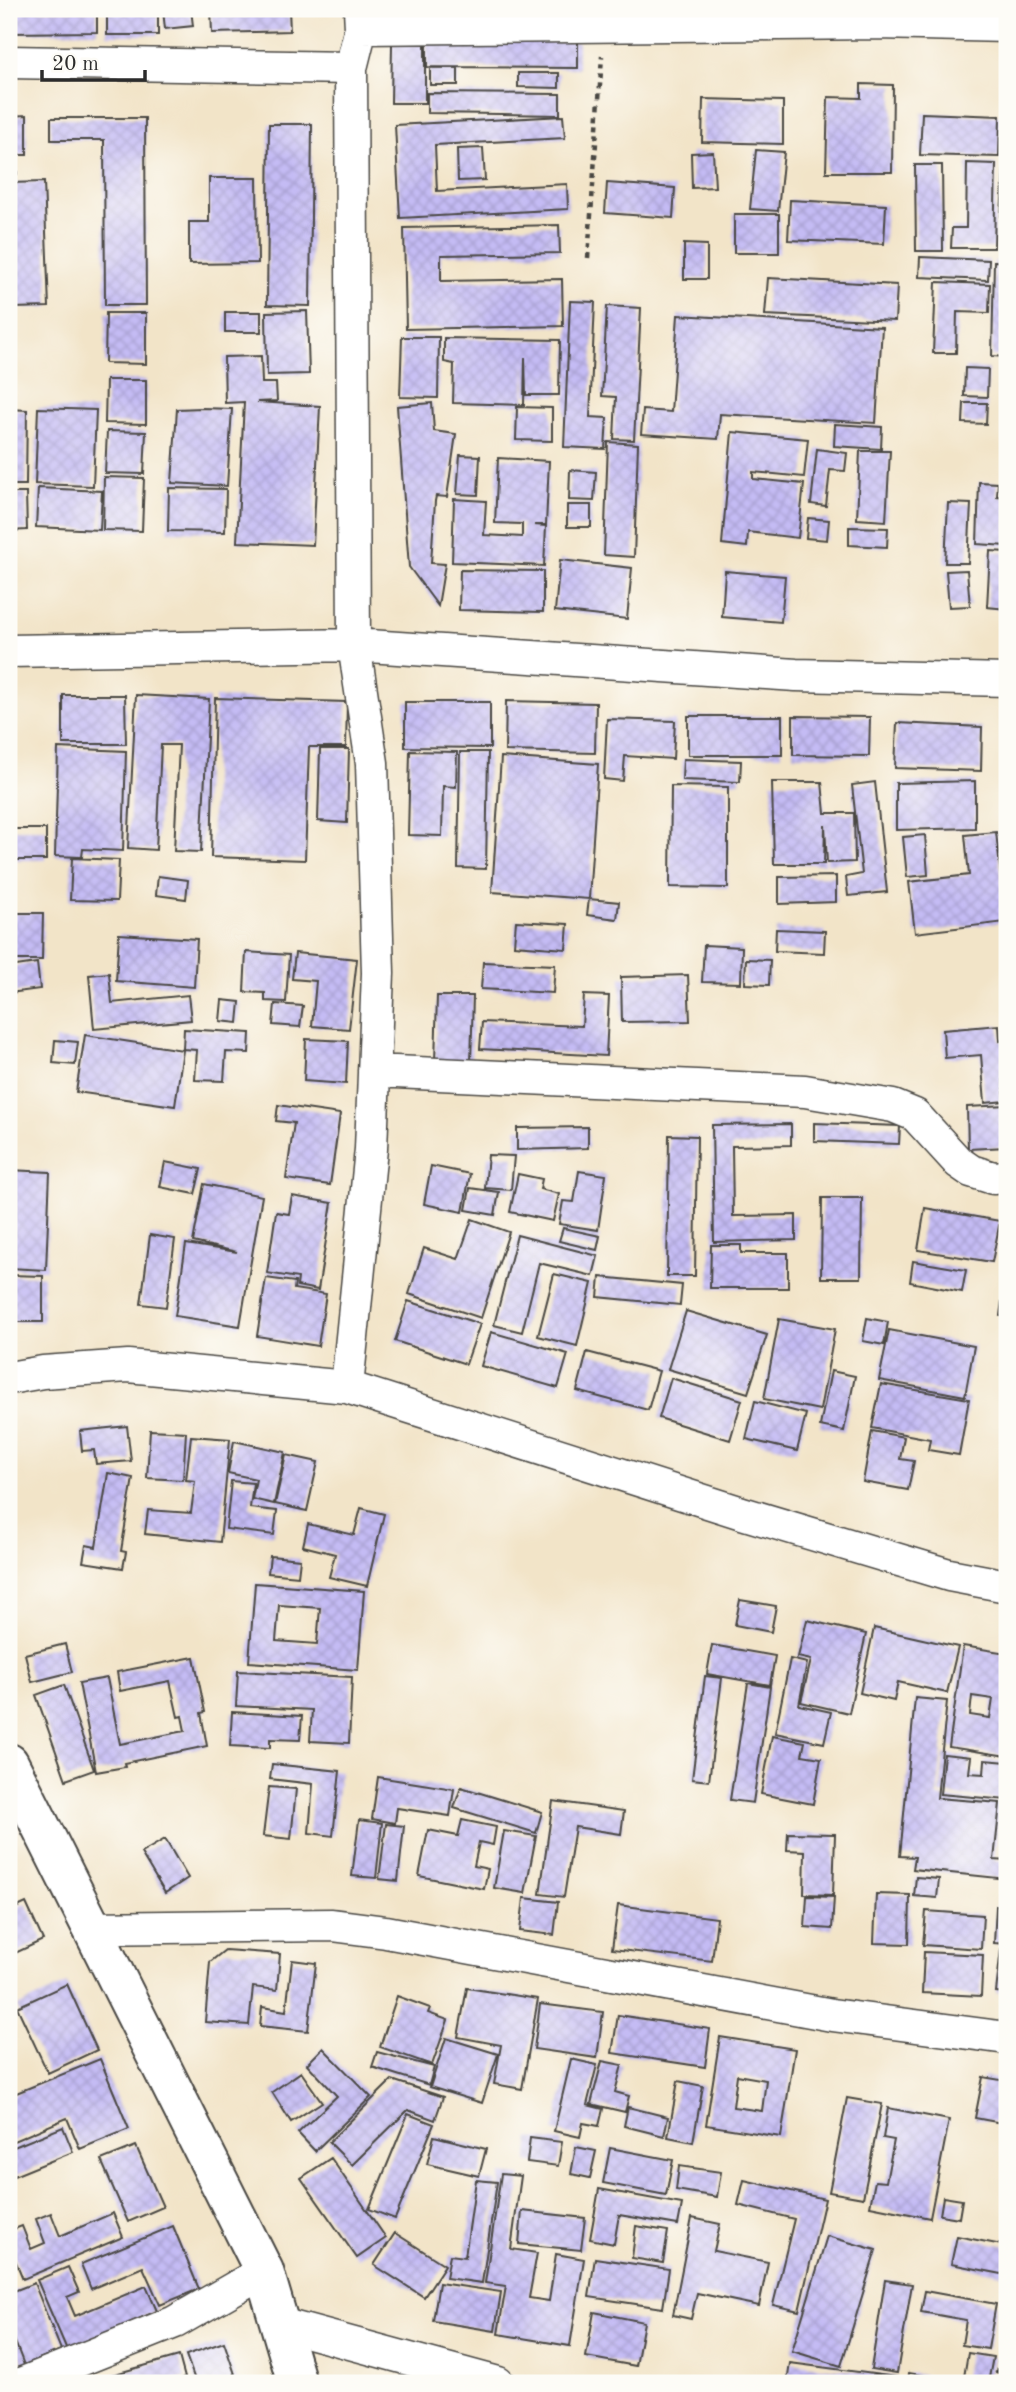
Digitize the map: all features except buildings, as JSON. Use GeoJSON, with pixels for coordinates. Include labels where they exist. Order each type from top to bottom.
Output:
{"type":"FeatureCollection","features":[{"type":"Feature","properties":{"kind":"street"},"geometry":{"type":"LineString","coordinates":[[347,1387],[371,1149],[378,973],[372,763],[354,645],[351,68],[361,18],[605,24],[878,23],[1007,26]]}},
{"type":"Feature","properties":{"kind":"street"},"geometry":{"type":"LineString","coordinates":[[9,62],[351,68]]}},
{"type":"Feature","properties":{"kind":"street"},"geometry":{"type":"LineString","coordinates":[[9,651],[354,645],[796,675],[1007,680]]}},
{"type":"Feature","properties":{"kind":"street"},"geometry":{"type":"LineString","coordinates":[[374,1071],[805,1091],[893,1106],[915,1115],[958,1162],[971,1171],[993,1178],[1007,1177]]}},
{"type":"Feature","properties":{"kind":"street"},"geometry":{"type":"LineString","coordinates":[[9,1378],[43,1372],[128,1366],[347,1387],[794,1529],[949,1575],[1007,1586]]}},
{"type":"Feature","properties":{"kind":"street"},"geometry":{"type":"LineString","coordinates":[[9,1763],[264,2271],[297,2383]]}},
{"type":"Feature","properties":{"kind":"street"},"geometry":{"type":"LineString","coordinates":[[90,1928],[332,1925],[386,1932],[832,2015],[1007,2038]]}},
{"type":"Feature","properties":{"kind":"street"},"geometry":{"type":"LineString","coordinates":[[23,2383],[175,2322],[264,2271]]}},
{"type":"Feature","properties":{"kind":"street"},"geometry":{"type":"LineString","coordinates":[[280,2324],[498,2383]]}},
{"type":"Feature","properties":{"kind":"path"},"geometry":{"type":"LineString","coordinates":[[588,258],[605,24]]}},
{"type":"Feature","properties":{"kind":"path"},"geometry":{"type":"LineString","coordinates":[[994,2383],[1007,2337]]}}]}
